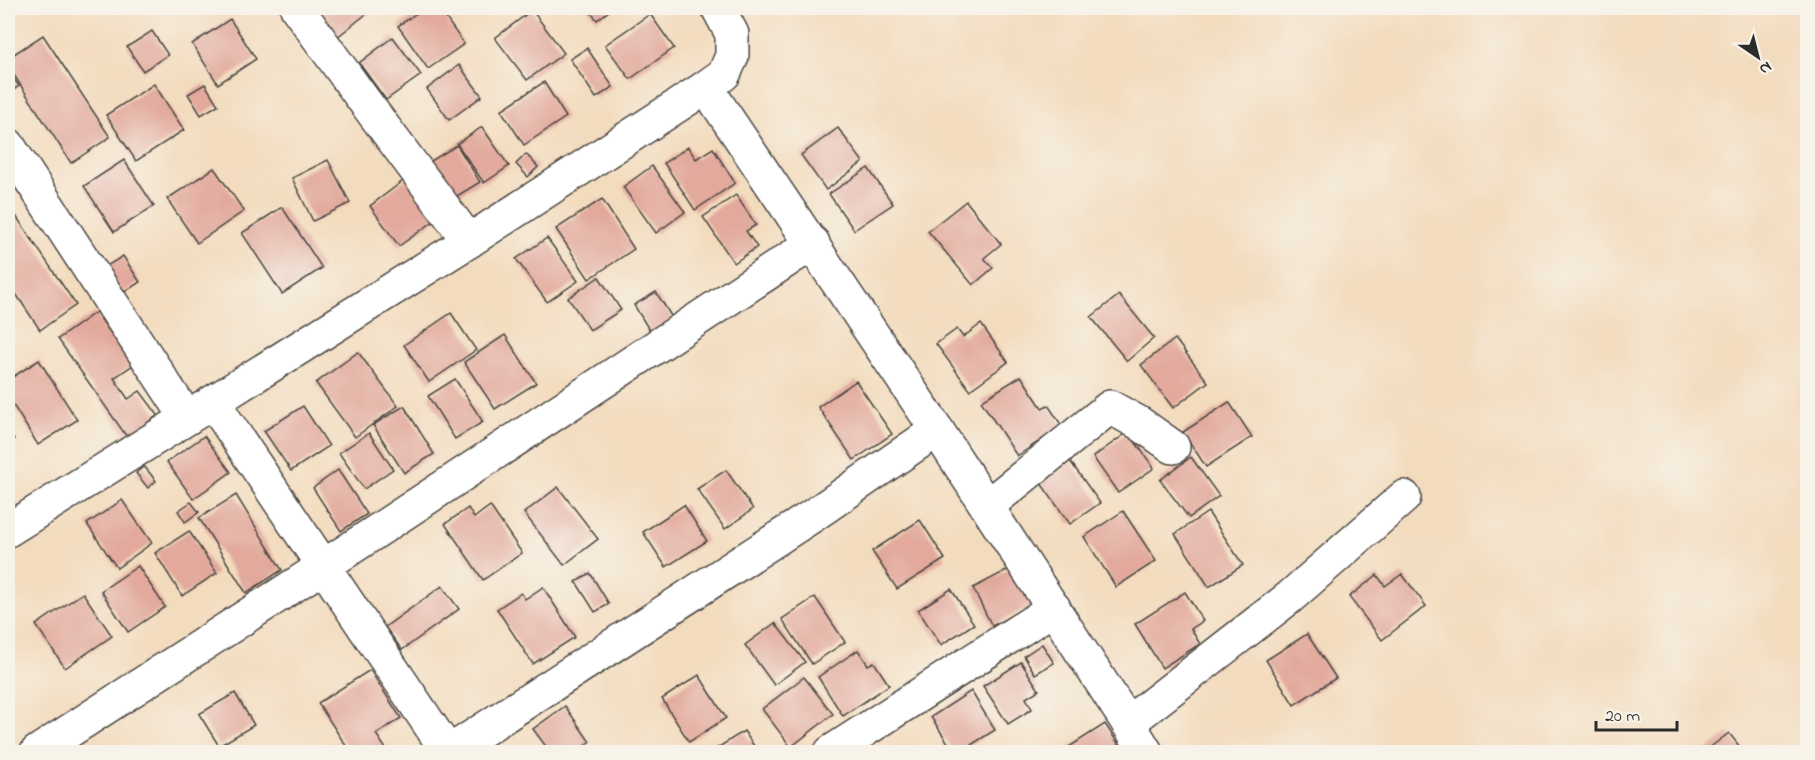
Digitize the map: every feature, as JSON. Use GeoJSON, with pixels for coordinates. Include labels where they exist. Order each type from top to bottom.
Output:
{"type":"FeatureCollection","features":[{"type":"Feature","properties":{"kind":"street"},"geometry":{"type":"LineString","coordinates":[[297,8],[469,241]]}},
{"type":"Feature","properties":{"kind":"street"},"geometry":{"type":"LineString","coordinates":[[9,527],[469,241],[724,74],[732,56],[732,34],[718,8]]}},
{"type":"Feature","properties":{"kind":"street"},"geometry":{"type":"LineString","coordinates":[[706,87],[937,430],[1146,753]]}},
{"type":"Feature","properties":{"kind":"street"},"geometry":{"type":"LineString","coordinates":[[8,145],[200,410],[324,566],[448,753],[812,516],[937,430]]}},
{"type":"Feature","properties":{"kind":"street"},"geometry":{"type":"LineString","coordinates":[[37,753],[813,243]]}},
{"type":"Feature","properties":{"kind":"street"},"geometry":{"type":"LineString","coordinates":[[987,506],[1110,407],[1139,423],[1173,447]]}},
{"type":"Feature","properties":{"kind":"street"},"geometry":{"type":"LineString","coordinates":[[1128,723],[1290,597],[1404,497]]}},
{"type":"Feature","properties":{"kind":"street"},"geometry":{"type":"LineString","coordinates":[[831,753],[1053,608]]}},
{"type":"Feature","properties":{"kind":"building"},"geometry":{"type":"Polygon","coordinates":[[[312,8],[367,8],[370,11],[336,38],[312,8]]]}},
{"type":"Feature","properties":{"kind":"building"},"geometry":{"type":"Polygon","coordinates":[[[424,8],[439,8],[464,44],[428,69],[398,26],[424,8]]]}},
{"type":"Feature","properties":{"kind":"building"},"geometry":{"type":"Polygon","coordinates":[[[587,8],[613,8],[597,20],[587,8]]]}},
{"type":"Feature","properties":{"kind":"building"},"geometry":{"type":"Polygon","coordinates":[[[532,10],[564,53],[527,80],[495,38],[532,10]]]}},
{"type":"Feature","properties":{"kind":"building"},"geometry":{"type":"Polygon","coordinates":[[[650,14],[674,48],[630,79],[605,45],[650,14]]]}},
{"type":"Feature","properties":{"kind":"building"},"geometry":{"type":"Polygon","coordinates":[[[230,19],[256,59],[218,84],[192,44],[230,19]]]}},
{"type":"Feature","properties":{"kind":"building"},"geometry":{"type":"Polygon","coordinates":[[[152,31],[168,55],[143,71],[127,47],[152,31]]]}},
{"type":"Feature","properties":{"kind":"building"},"geometry":{"type":"Polygon","coordinates":[[[43,35],[110,137],[71,163],[8,66],[8,58],[43,35]]]}},
{"type":"Feature","properties":{"kind":"building"},"geometry":{"type":"Polygon","coordinates":[[[393,37],[421,75],[386,100],[359,63],[393,37]]]}},
{"type":"Feature","properties":{"kind":"building"},"geometry":{"type":"Polygon","coordinates":[[[587,48],[613,87],[596,98],[570,59],[587,48]]]}},
{"type":"Feature","properties":{"kind":"building"},"geometry":{"type":"Polygon","coordinates":[[[459,65],[482,96],[449,120],[427,89],[459,65]]]}},
{"type":"Feature","properties":{"kind":"building"},"geometry":{"type":"Polygon","coordinates":[[[8,71],[19,86],[8,94],[8,71]]]}},
{"type":"Feature","properties":{"kind":"building"},"geometry":{"type":"Polygon","coordinates":[[[544,82],[566,117],[524,145],[501,110],[544,82]]]}},
{"type":"Feature","properties":{"kind":"building"},"geometry":{"type":"Polygon","coordinates":[[[154,84],[184,130],[136,161],[106,115],[154,84]]]}},
{"type":"Feature","properties":{"kind":"building"},"geometry":{"type":"Polygon","coordinates":[[[205,84],[218,105],[201,115],[188,94],[205,84]]]}},
{"type":"Feature","properties":{"kind":"building"},"geometry":{"type":"Polygon","coordinates":[[[482,127],[509,166],[484,183],[457,144],[482,127]]]}},
{"type":"Feature","properties":{"kind":"building"},"geometry":{"type":"Polygon","coordinates":[[[838,128],[863,162],[826,190],[801,155],[838,128]]]}},
{"type":"Feature","properties":{"kind":"building"},"geometry":{"type":"Polygon","coordinates":[[[457,145],[480,182],[449,201],[426,164],[457,145]]]}},
{"type":"Feature","properties":{"kind":"building"},"geometry":{"type":"Polygon","coordinates":[[[688,147],[696,159],[713,148],[735,183],[695,210],[664,163],[688,147]]]}},
{"type":"Feature","properties":{"kind":"building"},"geometry":{"type":"Polygon","coordinates":[[[526,154],[538,167],[528,177],[516,164],[526,154]]]}},
{"type":"Feature","properties":{"kind":"building"},"geometry":{"type":"Polygon","coordinates":[[[124,160],[154,206],[114,232],[84,186],[124,160]]]}},
{"type":"Feature","properties":{"kind":"building"},"geometry":{"type":"Polygon","coordinates":[[[328,160],[350,203],[313,221],[292,178],[328,160]]]}},
{"type":"Feature","properties":{"kind":"building"},"geometry":{"type":"Polygon","coordinates":[[[652,166],[685,212],[656,233],[623,187],[652,166]]]}},
{"type":"Feature","properties":{"kind":"building"},"geometry":{"type":"Polygon","coordinates":[[[214,168],[244,211],[197,243],[167,199],[214,168]]]}},
{"type":"Feature","properties":{"kind":"building"},"geometry":{"type":"Polygon","coordinates":[[[868,168],[893,204],[854,230],[829,194],[868,168]]]}},
{"type":"Feature","properties":{"kind":"building"},"geometry":{"type":"Polygon","coordinates":[[[411,175],[441,216],[399,246],[370,206],[411,175]]]}},
{"type":"Feature","properties":{"kind":"building"},"geometry":{"type":"Polygon","coordinates":[[[736,195],[756,225],[746,231],[757,247],[734,263],[703,217],[736,195]]]}},
{"type":"Feature","properties":{"kind":"building"},"geometry":{"type":"Polygon","coordinates":[[[602,199],[634,249],[589,279],[556,229],[602,199]]]}},
{"type":"Feature","properties":{"kind":"building"},"geometry":{"type":"Polygon","coordinates":[[[966,201],[1001,244],[984,258],[993,268],[973,285],[928,231],[966,201]]]}},
{"type":"Feature","properties":{"kind":"building"},"geometry":{"type":"Polygon","coordinates":[[[282,207],[322,268],[282,294],[242,233],[282,207]]]}},
{"type":"Feature","properties":{"kind":"building"},"geometry":{"type":"Polygon","coordinates":[[[14,213],[76,305],[40,330],[8,282],[8,218],[14,213]]]}},
{"type":"Feature","properties":{"kind":"building"},"geometry":{"type":"Polygon","coordinates":[[[547,238],[578,281],[547,302],[516,259],[547,238]]]}},
{"type":"Feature","properties":{"kind":"building"},"geometry":{"type":"Polygon","coordinates":[[[123,256],[140,282],[123,293],[105,267],[123,256]]]}},
{"type":"Feature","properties":{"kind":"building"},"geometry":{"type":"Polygon","coordinates":[[[599,277],[621,310],[590,330],[568,298],[599,277]]]}},
{"type":"Feature","properties":{"kind":"building"},"geometry":{"type":"Polygon","coordinates":[[[656,292],[673,319],[651,333],[634,305],[656,292]]]}},
{"type":"Feature","properties":{"kind":"building"},"geometry":{"type":"Polygon","coordinates":[[[1119,295],[1154,338],[1127,361],[1091,317],[1119,295]]]}},
{"type":"Feature","properties":{"kind":"building"},"geometry":{"type":"Polygon","coordinates":[[[96,312],[133,365],[114,378],[128,399],[140,391],[158,415],[127,437],[58,339],[96,312]]]}},
{"type":"Feature","properties":{"kind":"building"},"geometry":{"type":"Polygon","coordinates":[[[451,313],[476,350],[429,382],[404,345],[451,313]]]}},
{"type":"Feature","properties":{"kind":"building"},"geometry":{"type":"Polygon","coordinates":[[[981,324],[1008,362],[970,390],[936,344],[957,329],[963,337],[981,324]]]}},
{"type":"Feature","properties":{"kind":"building"},"geometry":{"type":"Polygon","coordinates":[[[505,335],[536,383],[495,409],[464,362],[505,335]]]}},
{"type":"Feature","properties":{"kind":"building"},"geometry":{"type":"Polygon","coordinates":[[[1175,339],[1208,382],[1173,408],[1141,365],[1175,339]]]}},
{"type":"Feature","properties":{"kind":"building"},"geometry":{"type":"Polygon","coordinates":[[[358,352],[398,406],[355,437],[316,383],[358,352]]]}},
{"type":"Feature","properties":{"kind":"building"},"geometry":{"type":"Polygon","coordinates":[[[39,360],[77,420],[38,445],[8,397],[8,380],[39,360]]]}},
{"type":"Feature","properties":{"kind":"building"},"geometry":{"type":"Polygon","coordinates":[[[1021,376],[1042,408],[1048,405],[1062,426],[1017,456],[981,401],[1021,376]]]}},
{"type":"Feature","properties":{"kind":"building"},"geometry":{"type":"Polygon","coordinates":[[[455,379],[483,422],[455,439],[428,396],[455,379]]]}},
{"type":"Feature","properties":{"kind":"building"},"geometry":{"type":"Polygon","coordinates":[[[856,381],[892,434],[854,460],[818,407],[856,381]]]}},
{"type":"Feature","properties":{"kind":"building"},"geometry":{"type":"Polygon","coordinates":[[[1229,402],[1252,437],[1206,467],[1183,432],[1229,402]]]}},
{"type":"Feature","properties":{"kind":"building"},"geometry":{"type":"Polygon","coordinates":[[[303,406],[329,446],[291,471],[264,431],[303,406]]]}},
{"type":"Feature","properties":{"kind":"building"},"geometry":{"type":"Polygon","coordinates":[[[404,406],[434,454],[404,473],[373,425],[404,406]]]}},
{"type":"Feature","properties":{"kind":"building"},"geometry":{"type":"Polygon","coordinates":[[[8,428],[14,439],[8,444],[8,428]]]}},
{"type":"Feature","properties":{"kind":"building"},"geometry":{"type":"Polygon","coordinates":[[[1128,432],[1154,468],[1118,493],[1093,457],[1128,432]]]}},
{"type":"Feature","properties":{"kind":"building"},"geometry":{"type":"Polygon","coordinates":[[[369,433],[393,469],[364,489],[339,453],[369,433]]]}},
{"type":"Feature","properties":{"kind":"building"},"geometry":{"type":"Polygon","coordinates":[[[204,436],[231,472],[193,499],[167,462],[204,436]]]}},
{"type":"Feature","properties":{"kind":"building"},"geometry":{"type":"Polygon","coordinates":[[[1191,457],[1219,496],[1189,518],[1160,480],[1191,457]]]}},
{"type":"Feature","properties":{"kind":"building"},"geometry":{"type":"Polygon","coordinates":[[[1070,461],[1100,503],[1070,524],[1040,482],[1070,461]]]}},
{"type":"Feature","properties":{"kind":"building"},"geometry":{"type":"Polygon","coordinates":[[[144,466],[156,481],[148,488],[136,473],[144,466]]]}},
{"type":"Feature","properties":{"kind":"building"},"geometry":{"type":"Polygon","coordinates":[[[338,470],[367,514],[341,531],[313,488],[338,470]]]}},
{"type":"Feature","properties":{"kind":"building"},"geometry":{"type":"Polygon","coordinates":[[[726,470],[753,509],[725,529],[697,489],[726,470]]]}},
{"type":"Feature","properties":{"kind":"building"},"geometry":{"type":"Polygon","coordinates":[[[558,487],[598,539],[564,565],[524,513],[558,487]]]}},
{"type":"Feature","properties":{"kind":"building"},"geometry":{"type":"Polygon","coordinates":[[[236,495],[282,570],[246,593],[199,518],[236,495]]]}},
{"type":"Feature","properties":{"kind":"building"},"geometry":{"type":"Polygon","coordinates":[[[122,500],[152,543],[117,568],[87,524],[122,500]]]}},
{"type":"Feature","properties":{"kind":"building"},"geometry":{"type":"Polygon","coordinates":[[[191,502],[199,512],[185,522],[178,511],[191,502]]]}},
{"type":"Feature","properties":{"kind":"building"},"geometry":{"type":"Polygon","coordinates":[[[684,505],[707,541],[666,567],[643,532],[684,505]]]}},
{"type":"Feature","properties":{"kind":"building"},"geometry":{"type":"Polygon","coordinates":[[[490,506],[522,553],[483,580],[445,524],[468,508],[474,518],[490,506]]]}},
{"type":"Feature","properties":{"kind":"building"},"geometry":{"type":"Polygon","coordinates":[[[1123,511],[1156,561],[1116,587],[1084,537],[1123,511]]]}},
{"type":"Feature","properties":{"kind":"building"},"geometry":{"type":"Polygon","coordinates":[[[1208,512],[1243,565],[1209,587],[1175,534],[1208,512]]]}},
{"type":"Feature","properties":{"kind":"building"},"geometry":{"type":"Polygon","coordinates":[[[920,520],[945,559],[897,589],[872,551],[920,520]]]}},
{"type":"Feature","properties":{"kind":"building"},"geometry":{"type":"Polygon","coordinates":[[[189,531],[217,573],[182,596],[155,553],[189,531]]]}},
{"type":"Feature","properties":{"kind":"building"},"geometry":{"type":"Polygon","coordinates":[[[138,566],[165,607],[128,632],[101,591],[138,566]]]}},
{"type":"Feature","properties":{"kind":"building"},"geometry":{"type":"Polygon","coordinates":[[[1015,566],[1034,604],[992,626],[973,588],[1015,566]]]}},
{"type":"Feature","properties":{"kind":"building"},"geometry":{"type":"Polygon","coordinates":[[[590,573],[609,604],[595,612],[576,582],[590,573]]]}},
{"type":"Feature","properties":{"kind":"building"},"geometry":{"type":"Polygon","coordinates":[[[1402,574],[1426,606],[1382,640],[1349,597],[1377,575],[1385,586],[1402,574]]]}},
{"type":"Feature","properties":{"kind":"building"},"geometry":{"type":"Polygon","coordinates":[[[442,586],[459,609],[402,650],[385,627],[442,586]]]}},
{"type":"Feature","properties":{"kind":"building"},"geometry":{"type":"Polygon","coordinates":[[[543,587],[575,637],[533,664],[497,609],[521,593],[525,599],[543,587]]]}},
{"type":"Feature","properties":{"kind":"building"},"geometry":{"type":"Polygon","coordinates":[[[951,589],[974,624],[941,645],[918,610],[951,589]]]}},
{"type":"Feature","properties":{"kind":"building"},"geometry":{"type":"Polygon","coordinates":[[[1185,592],[1203,621],[1191,629],[1200,644],[1162,668],[1135,624],[1185,592]]]}},
{"type":"Feature","properties":{"kind":"building"},"geometry":{"type":"Polygon","coordinates":[[[83,593],[112,636],[65,668],[36,625],[83,593]]]}},
{"type":"Feature","properties":{"kind":"building"},"geometry":{"type":"Polygon","coordinates":[[[815,597],[845,642],[812,664],[782,619],[815,597]]]}},
{"type":"Feature","properties":{"kind":"building"},"geometry":{"type":"Polygon","coordinates":[[[775,623],[805,662],[774,685],[745,645],[775,623]]]}},
{"type":"Feature","properties":{"kind":"building"},"geometry":{"type":"Polygon","coordinates":[[[1307,634],[1336,678],[1294,705],[1266,660],[1307,634]]]}},
{"type":"Feature","properties":{"kind":"building"},"geometry":{"type":"Polygon","coordinates":[[[1042,644],[1054,663],[1035,674],[1024,656],[1042,644]]]}},
{"type":"Feature","properties":{"kind":"building"},"geometry":{"type":"Polygon","coordinates":[[[858,650],[868,665],[874,662],[889,685],[843,716],[818,677],[858,650]]]}},
{"type":"Feature","properties":{"kind":"building"},"geometry":{"type":"Polygon","coordinates":[[[1021,662],[1039,690],[1026,698],[1032,709],[1008,724],[983,686],[1021,662]]]}},
{"type":"Feature","properties":{"kind":"building"},"geometry":{"type":"Polygon","coordinates":[[[370,670],[401,718],[376,734],[388,752],[350,752],[318,703],[370,670]]]}},
{"type":"Feature","properties":{"kind":"building"},"geometry":{"type":"Polygon","coordinates":[[[699,675],[726,718],[689,742],[662,699],[699,675]]]}},
{"type":"Feature","properties":{"kind":"building"},"geometry":{"type":"Polygon","coordinates":[[[804,677],[833,714],[791,747],[762,709],[804,677]]]}},
{"type":"Feature","properties":{"kind":"building"},"geometry":{"type":"Polygon","coordinates":[[[971,691],[995,730],[960,752],[954,752],[931,717],[971,691]]]}},
{"type":"Feature","properties":{"kind":"building"},"geometry":{"type":"Polygon","coordinates":[[[235,693],[254,725],[219,746],[199,714],[235,693]]]}},
{"type":"Feature","properties":{"kind":"building"},"geometry":{"type":"Polygon","coordinates":[[[565,706],[590,742],[575,752],[550,752],[533,729],[565,706]]]}},
{"type":"Feature","properties":{"kind":"building"},"geometry":{"type":"Polygon","coordinates":[[[1105,724],[1124,752],[1061,752],[1105,724]]]}},
{"type":"Feature","properties":{"kind":"building"},"geometry":{"type":"Polygon","coordinates":[[[744,731],[758,752],[711,752],[744,731]]]}},
{"type":"Feature","properties":{"kind":"building"},"geometry":{"type":"Polygon","coordinates":[[[1729,733],[1744,752],[1704,752],[1729,733]]]}}]}
